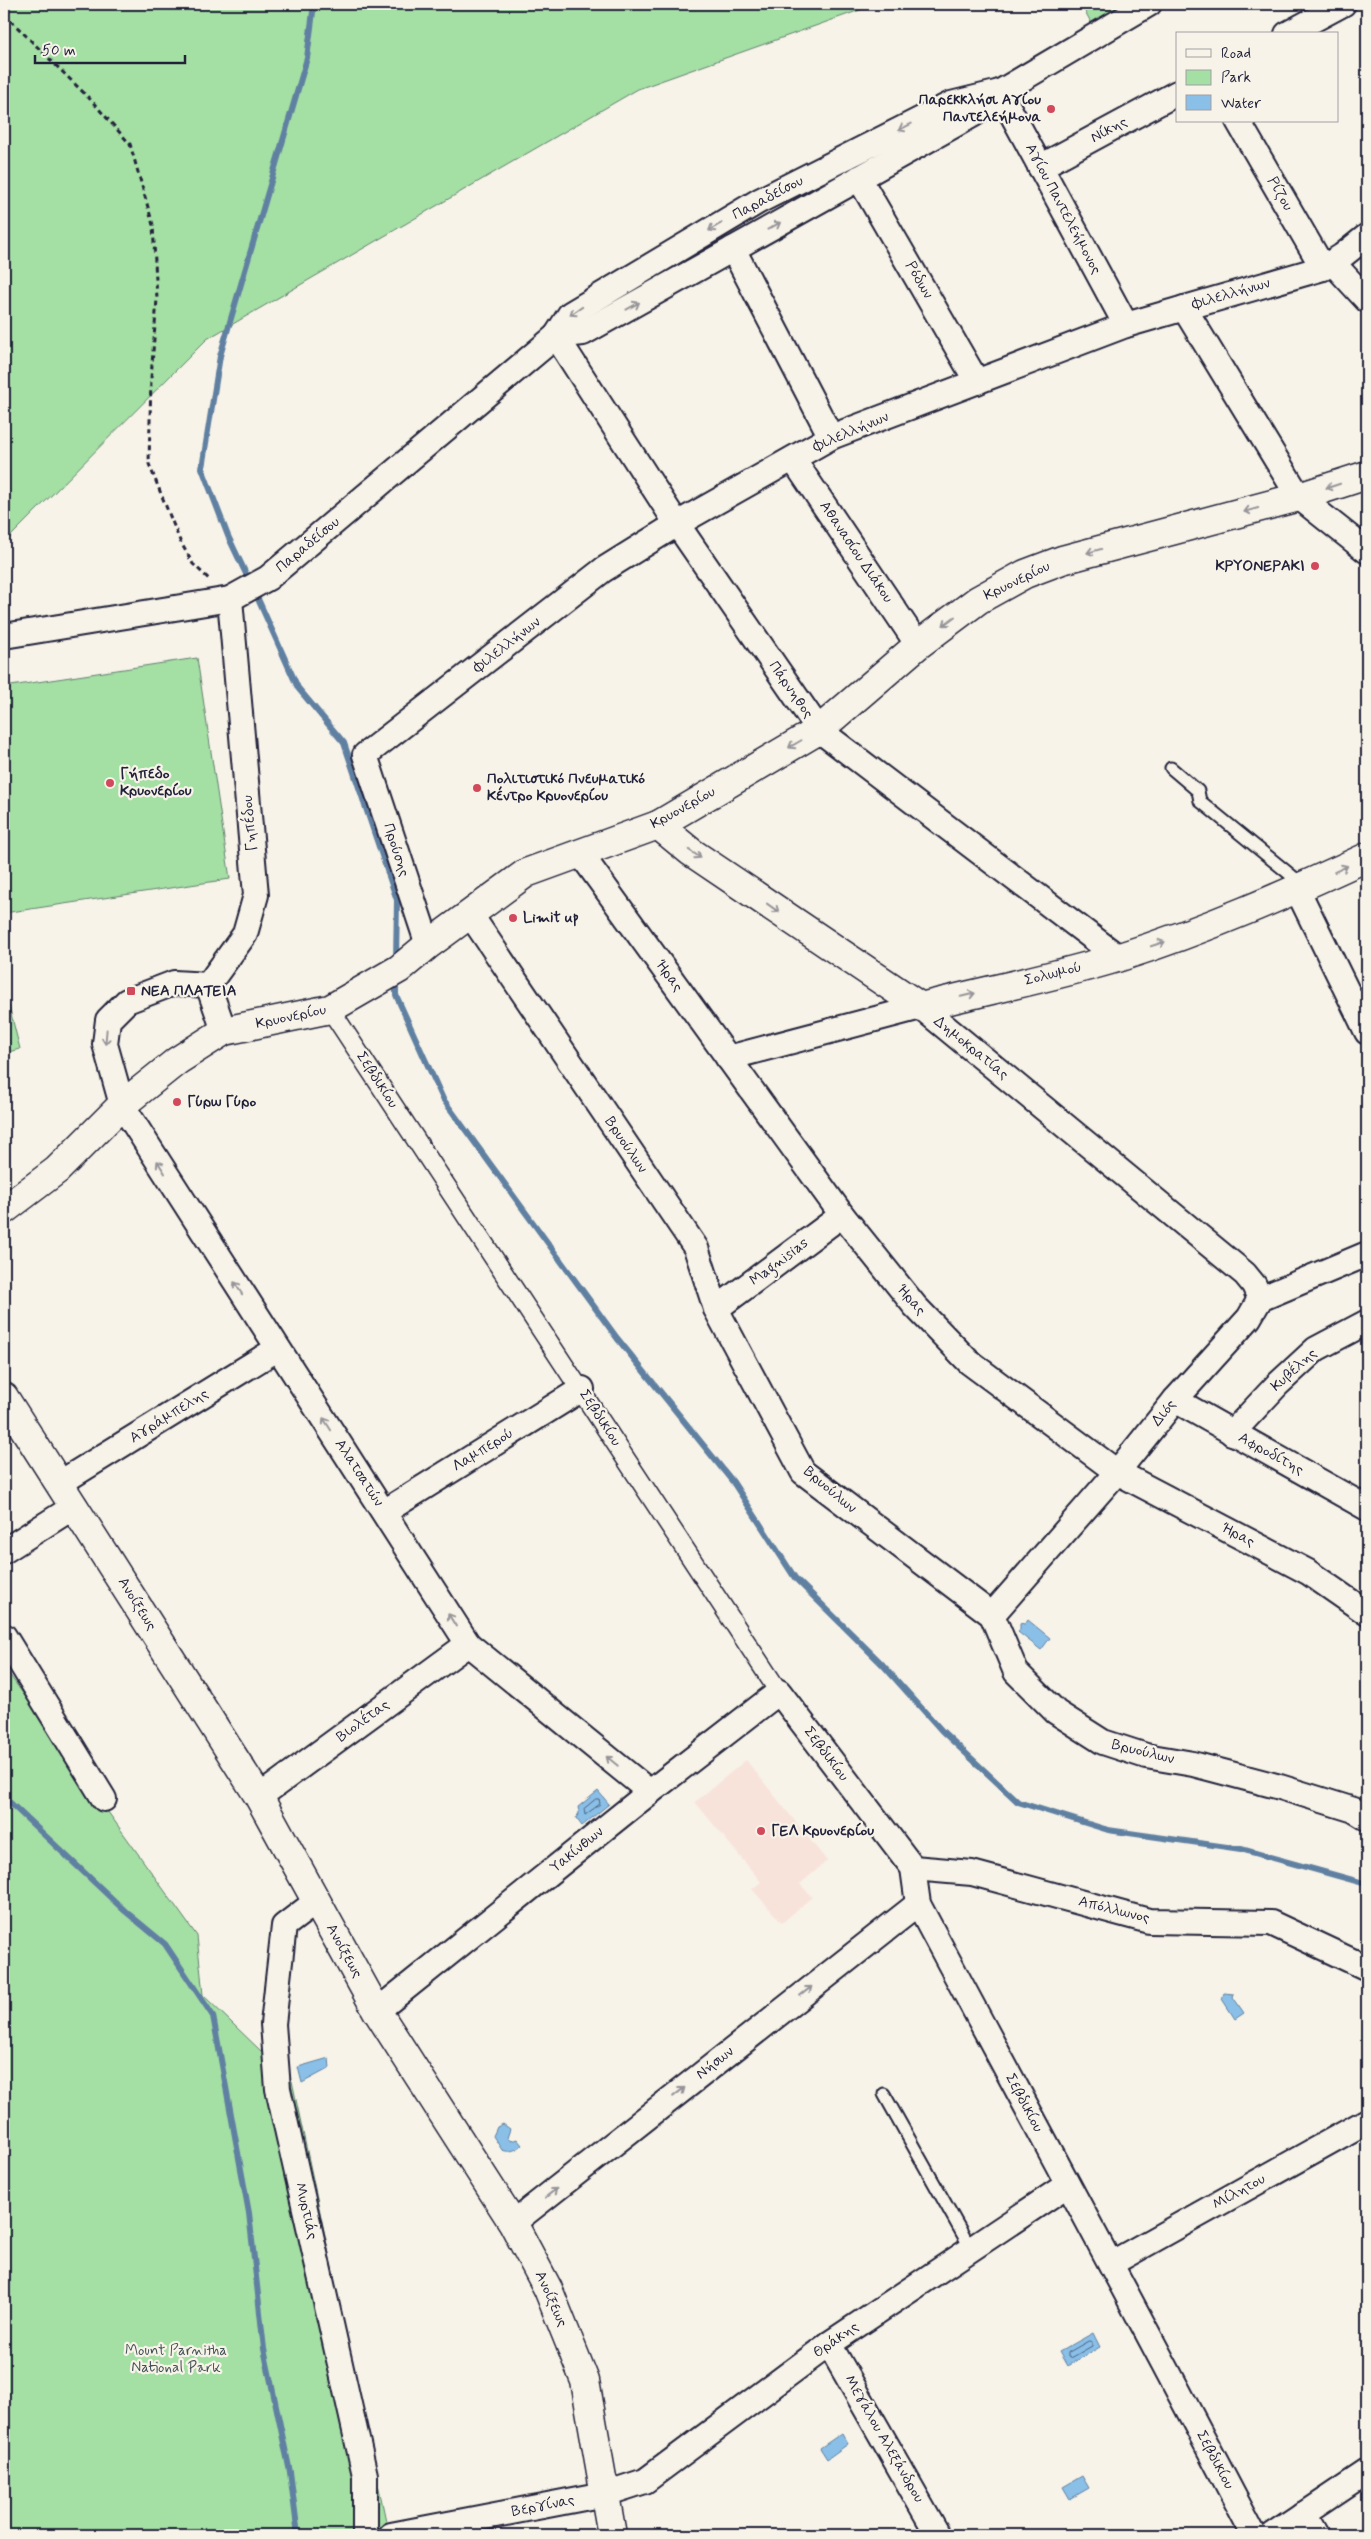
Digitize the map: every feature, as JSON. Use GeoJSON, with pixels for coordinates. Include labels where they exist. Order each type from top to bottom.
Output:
{"type":"FeatureCollection","features":[{"type":"Feature","properties":{"kind":"main road","name":"Κρυονερίου"},"geometry":{"type":"LineString","coordinates":[[4,1210],[57,1170],[122,1105],[177,1061],[224,1031],[330,1009],[399,969],[526,872],[658,825],[819,730],[918,645],[978,600],[1025,574],[1062,560],[1299,497],[1367,475]]}},
{"type":"Feature","properties":{"kind":"main road","name":"Δημοκρατίας"},"geometry":{"type":"LineString","coordinates":[[658,825],[691,852],[920,1007]]}},
{"type":"Feature","properties":{"kind":"main road","name":"Σολωμού"},"geometry":{"type":"LineString","coordinates":[[920,1007],[1118,957],[1172,939],[1300,888],[1367,857]]}},
{"type":"Feature","properties":{"kind":"main road","name":"Ανοίξεως"},"geometry":{"type":"LineString","coordinates":[[4,1397],[259,1797],[377,2011],[513,2223],[548,2289],[585,2381],[612,2535]]}},
{"type":"Feature","properties":{"kind":"street","name":"Παραδείσου"},"geometry":{"type":"LineString","coordinates":[[556,336],[583,333],[974,114],[1000,92],[1149,4]]}},
{"type":"Feature","properties":{"kind":"street"},"geometry":{"type":"LineString","coordinates":[[1291,32],[1342,4]]}},
{"type":"Feature","properties":{"kind":"street","name":"Παραδείσου"},"geometry":{"type":"LineString","coordinates":[[4,636],[230,599],[268,578],[556,336],[570,314],[759,201],[951,104],[1000,92]]}},
{"type":"Feature","properties":{"kind":"street","name":"Αγίου Παντελεήμονος"},"geometry":{"type":"LineString","coordinates":[[1000,92],[1126,326]]}},
{"type":"Feature","properties":{"kind":"street","name":"Νίκης"},"geometry":{"type":"LineString","coordinates":[[1040,166],[1176,93]]}},
{"type":"Feature","properties":{"kind":"street","name":"Ρίζου"},"geometry":{"type":"LineString","coordinates":[[1239,122],[1327,265],[1367,300]]}},
{"type":"Feature","properties":{"kind":"street","name":"Ρόδων"},"geometry":{"type":"LineString","coordinates":[[859,178],[977,382]]}},
{"type":"Feature","properties":{"kind":"street","name":"Φιλελλήνων"},"geometry":{"type":"LineString","coordinates":[[365,755],[603,570],[677,524],[831,438],[1126,326],[1327,265],[1367,236]]}},
{"type":"Feature","properties":{"kind":"street"},"geometry":{"type":"LineString","coordinates":[[733,249],[831,438]]}},
{"type":"Feature","properties":{"kind":"street"},"geometry":{"type":"LineString","coordinates":[[1184,308],[1299,497],[1367,552]]}},
{"type":"Feature","properties":{"kind":"street","name":"Πάρνηθος"},"geometry":{"type":"LineString","coordinates":[[556,336],[677,524],[819,730],[1091,934],[1118,957]]}},
{"type":"Feature","properties":{"kind":"street","name":"Αθανασίου Διάκου"},"geometry":{"type":"LineString","coordinates":[[793,459],[918,645]]}},
{"type":"Feature","properties":{"kind":"street","name":"Γηπέδου"},"geometry":{"type":"LineString","coordinates":[[208,985],[245,934],[256,895],[230,599]]}},
{"type":"Feature","properties":{"kind":"street","name":"Προύσης"},"geometry":{"type":"LineString","coordinates":[[365,755],[428,945]]}},
{"type":"Feature","properties":{"kind":"street","name":"Ήρας"},"geometry":{"type":"LineString","coordinates":[[580,852],[842,1215],[915,1306],[969,1362],[1117,1472],[1308,1572],[1367,1613]]}},
{"type":"Feature","properties":{"kind":"street"},"geometry":{"type":"LineString","coordinates":[[1300,888],[1367,1032]]}},
{"type":"Feature","properties":{"kind":"street","name":"Βρυούλων"},"geometry":{"type":"LineString","coordinates":[[470,914],[696,1248],[716,1309],[804,1472],[992,1615],[1016,1672],[1056,1712],[1103,1742],[1146,1756],[1193,1764],[1280,1787],[1354,1810],[1367,1818]]}},
{"type":"Feature","properties":{"kind":"street","name":"Αλατσατών"},"geometry":{"type":"LineString","coordinates":[[208,985],[174,983],[127,1001],[108,1020],[105,1044],[122,1105],[468,1644],[650,1792]]}},
{"type":"Feature","properties":{"kind":"street"},"geometry":{"type":"LineString","coordinates":[[208,985],[224,1031]]}},
{"type":"Feature","properties":{"kind":"street","name":"Σολωμού"},"geometry":{"type":"LineString","coordinates":[[728,1058],[920,1007]]}},
{"type":"Feature","properties":{"kind":"street","name":"Δημοκρατίας"},"geometry":{"type":"LineString","coordinates":[[920,1007],[1245,1274],[1254,1284],[1260,1299]]}},
{"type":"Feature","properties":{"kind":"street","name":"Σεβδικίου"},"geometry":{"type":"LineString","coordinates":[[330,1009],[780,1692],[913,1868],[918,1904],[1067,2185],[1112,2262],[1254,2535]]}},
{"type":"Feature","properties":{"kind":"street","name":"Magnisias"},"geometry":{"type":"LineString","coordinates":[[716,1309],[842,1215]]}},
{"type":"Feature","properties":{"kind":"street"},"geometry":{"type":"LineString","coordinates":[[1260,1299],[1367,1254]]}},
{"type":"Feature","properties":{"kind":"street","name":"Διός"},"geometry":{"type":"LineString","coordinates":[[992,1615],[1117,1472],[1175,1400],[1249,1318],[1260,1299]]}},
{"type":"Feature","properties":{"kind":"street","name":"Κυβέλης"},"geometry":{"type":"LineString","coordinates":[[1232,1433],[1277,1385],[1316,1349],[1367,1322]]}},
{"type":"Feature","properties":{"kind":"street","name":"Αγράμπελης"},"geometry":{"type":"LineString","coordinates":[[60,1483],[277,1349]]}},
{"type":"Feature","properties":{"kind":"street","name":"Λαμπερού"},"geometry":{"type":"LineString","coordinates":[[384,1512],[582,1389]]}},
{"type":"Feature","properties":{"kind":"street","name":"Αφροδίτης"},"geometry":{"type":"LineString","coordinates":[[1175,1400],[1367,1508]]}},
{"type":"Feature","properties":{"kind":"street"},"geometry":{"type":"LineString","coordinates":[[4,1552],[75,1506]]}},
{"type":"Feature","properties":{"kind":"street"},"geometry":{"type":"LineString","coordinates":[[4,1636],[104,1799]]}},
{"type":"Feature","properties":{"kind":"street","name":"Βιολέτας"},"geometry":{"type":"LineString","coordinates":[[259,1797],[468,1644]]}},
{"type":"Feature","properties":{"kind":"street","name":"Υακίνθων"},"geometry":{"type":"LineString","coordinates":[[377,2011],[650,1792],[780,1692]]}},
{"type":"Feature","properties":{"kind":"street","name":"Απόλλωνος"},"geometry":{"type":"LineString","coordinates":[[913,1868],[972,1873],[1149,1921],[1271,1923],[1367,1968]]}},
{"type":"Feature","properties":{"kind":"street","name":"Μυρτιάς"},"geometry":{"type":"LineString","coordinates":[[317,1901],[284,1926],[273,2024],[278,2089],[365,2475],[365,2535]]}},
{"type":"Feature","properties":{"kind":"street","name":"Νήσων"},"geometry":{"type":"LineString","coordinates":[[513,2223],[918,1904]]}},
{"type":"Feature","properties":{"kind":"street","name":"Μίλητου"},"geometry":{"type":"LineString","coordinates":[[1112,2262],[1367,2120]]}},
{"type":"Feature","properties":{"kind":"street","name":"Θράκης"},"geometry":{"type":"LineString","coordinates":[[606,2494],[645,2481],[829,2344],[1067,2185]]}},
{"type":"Feature","properties":{"kind":"street","name":"Μεγάλου Αλεξάνδρου"},"geometry":{"type":"LineString","coordinates":[[829,2344],[931,2533]]}},
{"type":"Feature","properties":{"kind":"street"},"geometry":{"type":"LineString","coordinates":[[1273,2535],[1367,2472]]}},
{"type":"Feature","properties":{"kind":"street","name":"Βεργίνας"},"geometry":{"type":"LineString","coordinates":[[391,2535],[606,2494]]}},
{"type":"Feature","properties":{"kind":"street"},"geometry":{"type":"LineString","coordinates":[[1304,2514],[1316,2535]]}},
{"type":"Feature","properties":{"kind":"lane"},"geometry":{"type":"LineString","coordinates":[[1171,768],[1198,791],[1200,800],[1300,888]]}},
{"type":"Feature","properties":{"kind":"lane"},"geometry":{"type":"LineString","coordinates":[[884,2094],[972,2249]]}},
{"type":"Feature","properties":{"kind":"path"},"geometry":{"type":"LineString","coordinates":[[4,14],[89,98],[130,144],[153,225],[157,299],[151,378],[149,464],[180,541],[193,564],[230,599]]}},
{"type":"Feature","properties":{"kind":"shaded area","name":"ΓΕΛ Κρυονερίου"},"geometry":{"type":"Polygon","coordinates":[[[746,1760],[827,1861],[800,1884],[812,1897],[782,1923],[752,1889],[761,1882],[695,1802],[746,1760]]]}},
{"type":"Feature","properties":{"kind":"green space"},"geometry":{"type":"Polygon","coordinates":[[[4,4],[877,4],[638,89],[207,339],[4,543],[4,4]]]}},
{"type":"Feature","properties":{"kind":"green space"},"geometry":{"type":"Polygon","coordinates":[[[1081,4],[1137,4],[1093,26],[1081,4]]]}},
{"type":"Feature","properties":{"kind":"green space","name":"Γήπεδο Κρυονερίου"},"geometry":{"type":"Polygon","coordinates":[[[197,658],[230,879],[4,913],[4,687],[197,658]]]}},
{"type":"Feature","properties":{"kind":"green space"},"geometry":{"type":"Polygon","coordinates":[[[4,986],[20,1049],[4,1053],[4,986]]]}},
{"type":"Feature","properties":{"kind":"green space","name":"Mount Parnitha National Park"},"geometry":{"type":"Polygon","coordinates":[[[4,1667],[197,1936],[203,1995],[292,2081],[389,2535],[4,2535],[4,1667]]]}},
{"type":"Feature","properties":{"kind":"water"},"geometry":{"type":"Polygon","coordinates":[[[1028,1620],[1050,1638],[1041,1650],[1018,1632],[1020,1623],[1025,1624],[1028,1620]]]}},
{"type":"Feature","properties":{"kind":"water"},"geometry":{"type":"Polygon","coordinates":[[[598,1791],[609,1804],[582,1826],[576,1818],[579,1813],[578,1807],[598,1791]]]}},
{"type":"Feature","properties":{"kind":"water"},"geometry":{"type":"Polygon","coordinates":[[[1224,1993],[1234,1994],[1233,1997],[1244,2013],[1235,2019],[1222,1999],[1224,1993]]]}},
{"type":"Feature","properties":{"kind":"water"},"geometry":{"type":"Polygon","coordinates":[[[329,2058],[330,2068],[302,2083],[298,2067],[329,2058]]]}},
{"type":"Feature","properties":{"kind":"water"},"geometry":{"type":"Polygon","coordinates":[[[503,2124],[510,2129],[507,2138],[511,2141],[517,2139],[522,2145],[510,2151],[502,2150],[493,2136],[497,2127],[503,2124]]]}},
{"type":"Feature","properties":{"kind":"water"},"geometry":{"type":"Polygon","coordinates":[[[1093,2333],[1100,2347],[1067,2366],[1059,2352],[1093,2333]]]}},
{"type":"Feature","properties":{"kind":"water"},"geometry":{"type":"Polygon","coordinates":[[[842,2433],[848,2444],[827,2459],[820,2448],[842,2433]]]}},
{"type":"Feature","properties":{"kind":"water"},"geometry":{"type":"Polygon","coordinates":[[[1082,2476],[1089,2488],[1070,2499],[1063,2487],[1082,2476]]]}},
{"type":"Feature","properties":{"kind":"waterway"},"geometry":{"type":"LineString","coordinates":[[247,576],[228,536],[202,468],[220,356],[307,58],[314,4]]}},
{"type":"Feature","properties":{"kind":"waterway"},"geometry":{"type":"LineString","coordinates":[[258,599],[298,688],[344,743],[397,900],[396,961]]}},
{"type":"Feature","properties":{"kind":"waterway"},"geometry":{"type":"LineString","coordinates":[[396,980],[396,995],[443,1099],[617,1338],[733,1482],[795,1578],[882,1664],[942,1731],[1018,1802],[1108,1830],[1241,1849],[1367,1884]]}},
{"type":"Feature","properties":{"kind":"waterway"},"geometry":{"type":"LineString","coordinates":[[4,1797],[125,1911],[165,1944],[213,2016],[249,2213],[264,2349],[290,2472],[298,2535]]}},
{"type":"Feature","properties":{"kind":"place","name":"Παρεκκλήσι Αγίου Παντελεήμονα"},"geometry":{"type":"Point","coordinates":[1051,109]}},
{"type":"Feature","properties":{"kind":"place","name":"ΚΡΥΟΝΕΡΑΚΙ"},"geometry":{"type":"Point","coordinates":[1315,566]}},
{"type":"Feature","properties":{"kind":"place","name":"Γήπεδο Κρυονερίου"},"geometry":{"type":"Point","coordinates":[110,783]}},
{"type":"Feature","properties":{"kind":"place","name":"Πολιτιστικό Πνευματικό Κέντρο Κρυονερίου"},"geometry":{"type":"Point","coordinates":[477,788]}},
{"type":"Feature","properties":{"kind":"place","name":"Limit up"},"geometry":{"type":"Point","coordinates":[513,918]}},
{"type":"Feature","properties":{"kind":"place","name":"ΝΕΑ ΠΛΑΤΕΙΑ"},"geometry":{"type":"Point","coordinates":[131,991]}},
{"type":"Feature","properties":{"kind":"place","name":"Γύρω Γύρο"},"geometry":{"type":"Point","coordinates":[177,1102]}},
{"type":"Feature","properties":{"kind":"place","name":"ΓΕΛ Κρυονερίου"},"geometry":{"type":"Point","coordinates":[761,1831]}}]}
